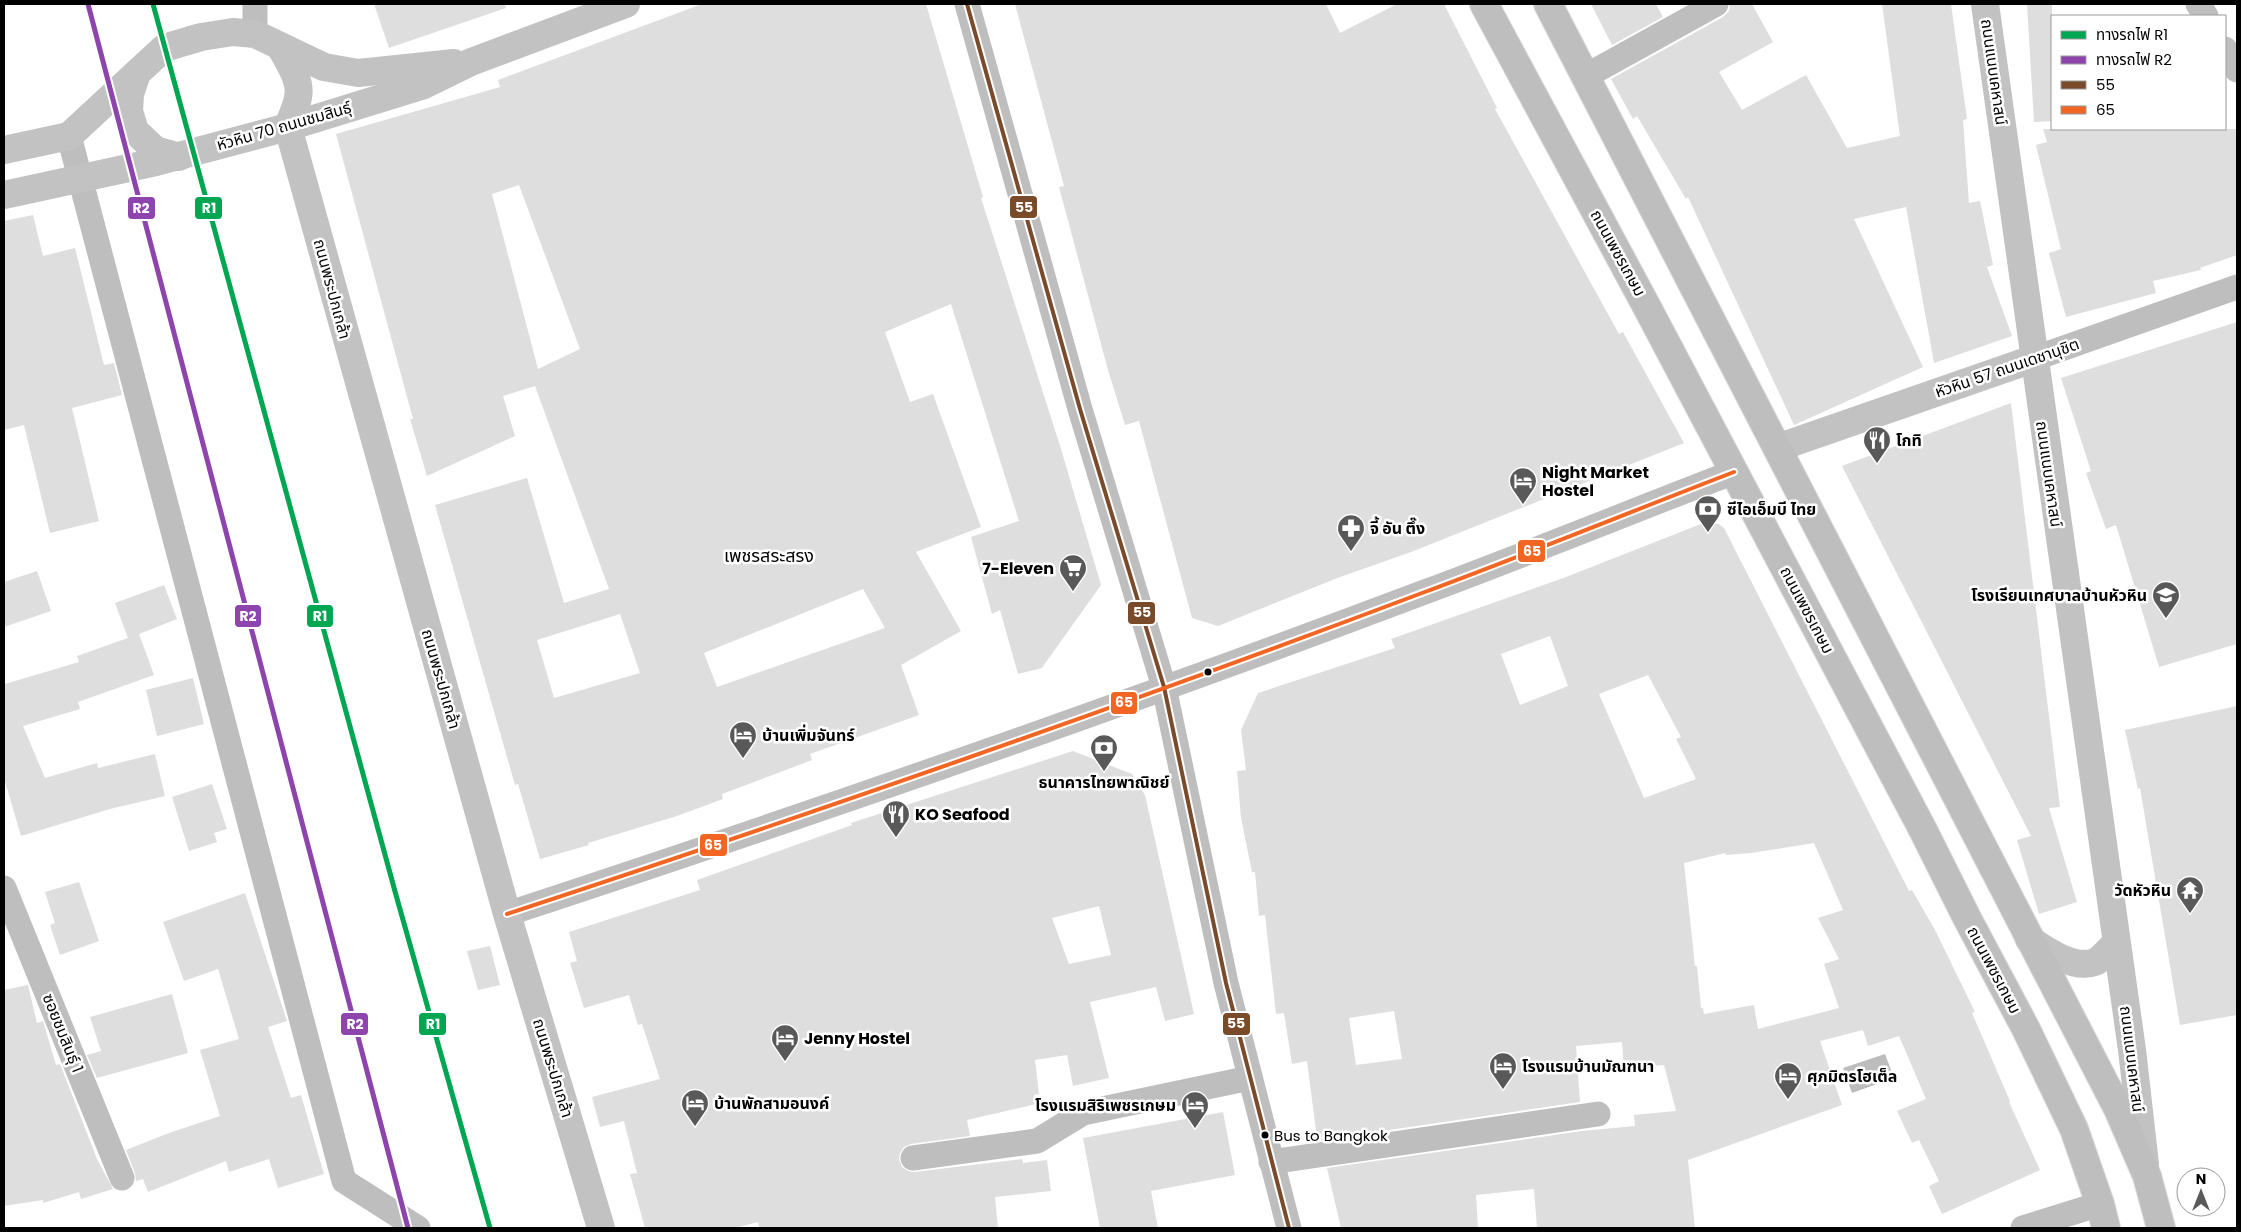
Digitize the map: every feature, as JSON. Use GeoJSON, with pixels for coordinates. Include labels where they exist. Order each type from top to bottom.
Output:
{"type":"FeatureCollection","features":[{"type":"Feature","properties":{"kind":"main road","name":"ถนนเพชรเกษม"},"geometry":{"type":"LineString","coordinates":[[1484,4],[1734,472],[2026,1029],[2074,1129],[2103,1216]]}},
{"type":"Feature","properties":{"kind":"main road"},"geometry":{"type":"LineString","coordinates":[[1548,4],[2118,1109],[2147,1176],[2161,1228]]}},
{"type":"Feature","properties":{"kind":"street"},"geometry":{"type":"LineString","coordinates":[[255,4],[255,34]]}},
{"type":"Feature","properties":{"kind":"street","name":"หัวหิน 70 ถนนชมสินธุ์"},"geometry":{"type":"LineString","coordinates":[[4,195],[179,157],[288,127],[424,85],[471,62],[626,4]]}},
{"type":"Feature","properties":{"kind":"street"},"geometry":{"type":"LineString","coordinates":[[966,4],[1080,409],[1164,687],[1226,983],[1289,1228]]}},
{"type":"Feature","properties":{"kind":"street"},"geometry":{"type":"LineString","coordinates":[[1586,76],[1716,4]]}},
{"type":"Feature","properties":{"kind":"street","name":"ถนนแนบเคหาสน์"},"geometry":{"type":"LineString","coordinates":[[1985,4],[2147,1176]]}},
{"type":"Feature","properties":{"kind":"street"},"geometry":{"type":"LineString","coordinates":[[2198,4],[2205,15]]}},
{"type":"Feature","properties":{"kind":"street","name":"หัวหิน 70 ถนนชมสินธุ์"},"geometry":{"type":"LineString","coordinates":[[69,136],[164,48],[186,40],[233,32],[255,34],[324,67],[358,73],[471,62]]}},
{"type":"Feature","properties":{"kind":"street"},"geometry":{"type":"LineString","coordinates":[[280,46],[296,76],[299,96],[288,127]]}},
{"type":"Feature","properties":{"kind":"street"},"geometry":{"type":"LineString","coordinates":[[2226,51],[2237,70]]}},
{"type":"Feature","properties":{"kind":"street"},"geometry":{"type":"LineString","coordinates":[[137,73],[130,94],[129,111],[135,131],[155,150],[179,157]]}},
{"type":"Feature","properties":{"kind":"street","name":"ถนนพระปกเกล้า"},"geometry":{"type":"LineString","coordinates":[[288,127],[506,914],[601,1228]]}},
{"type":"Feature","properties":{"kind":"street"},"geometry":{"type":"LineString","coordinates":[[4,150],[69,136],[344,1181],[418,1228]]}},
{"type":"Feature","properties":{"kind":"street","name":"หัวหิน 57 ถนนเดชานุชิต"},"geometry":{"type":"LineString","coordinates":[[1777,448],[2237,287]]}},
{"type":"Feature","properties":{"kind":"street"},"geometry":{"type":"LineString","coordinates":[[506,914],[706,848],[1164,687],[1422,593],[1734,472]]}},
{"type":"Feature","properties":{"kind":"street","name":"ซอยชมสินธุ์ 1"},"geometry":{"type":"LineString","coordinates":[[4,888],[122,1178]]}},
{"type":"Feature","properties":{"kind":"street"},"geometry":{"type":"LineString","coordinates":[[2029,939],[2052,955],[2078,963],[2095,962],[2116,943]]}},
{"type":"Feature","properties":{"kind":"street"},"geometry":{"type":"LineString","coordinates":[[913,1158],[1037,1141],[1083,1113],[1250,1078]]}},
{"type":"Feature","properties":{"kind":"street"},"geometry":{"type":"LineString","coordinates":[[1271,1162],[1598,1114]]}},
{"type":"Feature","properties":{"kind":"street"},"geometry":{"type":"LineString","coordinates":[[2023,1228],[2103,1216]]}},
{"type":"Feature","properties":{"kind":"shaded area"},"geometry":{"type":"Polygon","coordinates":[[[1885,1054],[1894,1078],[1852,1093],[1843,1068],[1885,1054]]]}},
{"type":"Feature","properties":{"kind":"building"},"geometry":{"type":"Polygon","coordinates":[[[374,4],[505,4],[506,8],[389,48],[374,4]]]}},
{"type":"Feature","properties":{"kind":"building"},"geometry":{"type":"Polygon","coordinates":[[[702,4],[926,4],[983,197],[981,198],[1061,449],[1101,585],[1042,668],[1018,674],[1000,610],[992,614],[971,537],[1019,521],[951,304],[885,332],[910,402],[933,394],[981,527],[916,552],[961,631],[901,665],[919,715],[810,754],[812,760],[722,794],[723,799],[677,816],[588,843],[589,845],[540,859],[518,784],[515,785],[435,505],[527,478],[564,603],[609,589],[535,386],[503,396],[515,436],[427,476],[410,419],[413,419],[336,134],[500,87],[498,80],[702,4]],[[519,185],[492,194],[538,369],[580,349],[519,185]],[[863,589],[704,653],[717,687],[885,628],[863,589]],[[620,614],[537,640],[554,698],[640,673],[620,614]]]}},
{"type":"Feature","properties":{"kind":"building"},"geometry":{"type":"Polygon","coordinates":[[[1015,4],[1326,4],[1340,33],[1397,4],[1444,4],[1497,108],[1495,109],[1619,334],[1623,332],[1684,443],[1411,552],[1340,577],[1218,626],[1192,618],[1139,421],[1125,425],[1108,370],[1059,187],[1064,186],[1015,4]]]}},
{"type":"Feature","properties":{"kind":"building"},"geometry":{"type":"Polygon","coordinates":[[[1591,4],[1656,4],[1663,17],[1612,45],[1591,4]]]}},
{"type":"Feature","properties":{"kind":"building"},"geometry":{"type":"Polygon","coordinates":[[[1730,4],[1752,4],[1773,42],[1719,72],[1742,110],[1806,75],[1847,148],[1900,136],[1882,4],[1951,4],[1967,119],[1963,120],[1969,203],[1980,201],[1993,265],[1987,267],[2012,336],[1934,363],[1906,207],[1854,219],[1923,367],[1794,425],[1688,197],[1686,199],[1637,116],[1633,119],[1611,79],[1723,17],[1729,11],[1730,4]]]}},
{"type":"Feature","properties":{"kind":"building"},"geometry":{"type":"Polygon","coordinates":[[[2027,4],[2052,4],[2051,121],[2034,122],[2027,4]]]}},
{"type":"Feature","properties":{"kind":"building"},"geometry":{"type":"Polygon","coordinates":[[[2043,129],[2237,129],[2237,255],[2200,268],[2201,270],[2153,281],[2156,293],[2066,317],[2049,253],[2061,249],[2036,145],[2047,142],[2043,129]]]}},
{"type":"Feature","properties":{"kind":"building"},"geometry":{"type":"Polygon","coordinates":[[[33,215],[43,256],[75,248],[104,365],[114,363],[122,395],[72,408],[99,521],[50,533],[24,425],[4,430],[4,221],[33,215]]]}},
{"type":"Feature","properties":{"kind":"building"},"geometry":{"type":"Polygon","coordinates":[[[2237,322],[2237,644],[2159,667],[2116,525],[2106,529],[2086,473],[2091,471],[2061,378],[2237,322]]]}},
{"type":"Feature","properties":{"kind":"building"},"geometry":{"type":"Polygon","coordinates":[[[2011,403],[2060,807],[2049,808],[2077,902],[2039,914],[2017,840],[2031,836],[1842,466],[2011,403]]]}},
{"type":"Feature","properties":{"kind":"building"},"geometry":{"type":"Polygon","coordinates":[[[1706,522],[1719,524],[1724,528],[1909,891],[1912,890],[1935,930],[1975,1012],[1972,1013],[2040,1170],[1942,1214],[1929,1186],[1939,1181],[1919,1140],[1912,1143],[1897,1111],[1926,1099],[1899,1036],[1868,1046],[1863,1030],[1820,1041],[1842,1105],[1688,1160],[1695,1228],[1537,1228],[1534,1189],[1476,1195],[1478,1228],[1341,1228],[1327,1168],[1582,1131],[1635,1126],[1634,1115],[1676,1111],[1664,1065],[1624,1068],[1622,1042],[1576,1046],[1580,1102],[1321,1140],[1320,1137],[1317,1138],[1307,1061],[1292,1064],[1284,1013],[1276,1014],[1265,915],[1259,916],[1255,872],[1252,872],[1241,818],[1237,771],[1246,770],[1241,730],[1258,693],[1395,648],[1391,639],[1566,577],[1706,522]],[[1550,636],[1501,654],[1520,705],[1568,686],[1550,636]],[[1648,675],[1599,694],[1644,798],[1696,779],[1676,739],[1681,737],[1648,675]],[[1814,843],[1726,855],[1725,853],[1684,863],[1695,966],[1697,966],[1701,1008],[1703,1008],[1704,1014],[1754,1005],[1758,1029],[1839,1008],[1824,964],[1839,959],[1818,918],[1843,910],[1814,843]],[[1394,1011],[1349,1018],[1356,1065],[1402,1059],[1394,1011]]]}},
{"type":"Feature","properties":{"kind":"building"},"geometry":{"type":"Polygon","coordinates":[[[37,571],[51,611],[4,627],[4,582],[37,571]]]}},
{"type":"Feature","properties":{"kind":"building"},"geometry":{"type":"Polygon","coordinates":[[[164,585],[177,619],[139,634],[154,675],[78,702],[80,709],[23,726],[45,778],[97,763],[98,768],[155,754],[165,796],[110,809],[21,836],[4,778],[4,682],[5,684],[79,662],[77,656],[128,638],[115,603],[164,585]]]}},
{"type":"Feature","properties":{"kind":"building"},"geometry":{"type":"Polygon","coordinates":[[[193,678],[204,724],[157,736],[146,690],[193,678]]]}},
{"type":"Feature","properties":{"kind":"building"},"geometry":{"type":"Polygon","coordinates":[[[2237,706],[2237,1015],[2180,1025],[2140,788],[2138,789],[2125,730],[2237,706]]]}},
{"type":"Feature","properties":{"kind":"building"},"geometry":{"type":"Polygon","coordinates":[[[1073,751],[1132,774],[1145,795],[1194,1014],[1165,1021],[1156,987],[1090,1002],[1109,1078],[1073,1086],[1067,1055],[1035,1060],[1039,1094],[1034,1095],[1036,1104],[967,1120],[970,1136],[911,1144],[904,1147],[899,1159],[902,1167],[914,1172],[1022,1159],[1023,1163],[1047,1160],[1051,1191],[995,1197],[998,1228],[759,1228],[758,1222],[735,1228],[645,1228],[630,1174],[637,1173],[624,1121],[600,1127],[592,1097],[660,1079],[642,1024],[638,1025],[629,995],[584,1008],[570,963],[577,961],[569,932],[700,890],[697,880],[852,825],[851,823],[1073,751]],[[1099,906],[1052,918],[1069,964],[1111,955],[1099,906]]]}},
{"type":"Feature","properties":{"kind":"building"},"geometry":{"type":"Polygon","coordinates":[[[212,784],[227,829],[214,833],[217,842],[189,851],[172,797],[212,784]]]}},
{"type":"Feature","properties":{"kind":"building"},"geometry":{"type":"Polygon","coordinates":[[[79,882],[99,941],[60,955],[50,925],[55,923],[45,892],[79,882]]]}},
{"type":"Feature","properties":{"kind":"building"},"geometry":{"type":"Polygon","coordinates":[[[245,893],[287,1021],[268,1027],[291,1098],[301,1095],[324,1174],[278,1188],[269,1159],[229,1172],[226,1161],[148,1192],[143,1179],[136,1181],[135,1173],[126,1150],[220,1116],[200,1050],[239,1039],[218,969],[184,981],[163,922],[245,893]]]}},
{"type":"Feature","properties":{"kind":"building"},"geometry":{"type":"Polygon","coordinates":[[[490,946],[500,985],[478,990],[467,951],[490,946]]]}},
{"type":"Feature","properties":{"kind":"building"},"geometry":{"type":"Polygon","coordinates":[[[28,985],[37,1023],[43,1021],[56,1065],[60,1064],[97,1159],[113,1189],[81,1199],[79,1192],[43,1203],[43,1200],[4,1206],[4,990],[28,985]]]}},
{"type":"Feature","properties":{"kind":"building"},"geometry":{"type":"Polygon","coordinates":[[[172,994],[188,1053],[97,1078],[87,1055],[101,1051],[90,1017],[172,994]]]}},
{"type":"Feature","properties":{"kind":"building"},"geometry":{"type":"Polygon","coordinates":[[[1223,1112],[1235,1175],[1151,1191],[1158,1228],[1100,1228],[1083,1138],[1223,1112]]]}},
{"type":"Feature","properties":{"kind":"rail line","name":"R2"},"geometry":{"type":"LineString","coordinates":[[88,4],[408,1228]]}},
{"type":"Feature","properties":{"kind":"rail line","name":"R1"},"geometry":{"type":"LineString","coordinates":[[153,4],[396,895],[490,1228]]}},
{"type":"Feature","properties":{"kind":"transit line","name":"55"},"geometry":{"type":"LineString","coordinates":[[967,4],[1080,409],[1164,687],[1226,983],[1289,1228]]}},
{"type":"Feature","properties":{"kind":"transit line","name":"65"},"geometry":{"type":"LineString","coordinates":[[507,914],[852,798],[1195,677],[1461,578],[1734,472]]}},
{"type":"Feature","properties":{"kind":"place","name":"โกทิ"},"geometry":{"type":"Point","coordinates":[1877,464]}},
{"type":"Feature","properties":{"kind":"place","name":"Night Market Hostel"},"geometry":{"type":"Point","coordinates":[1523,505]}},
{"type":"Feature","properties":{"kind":"place","name":"ซีไอเอ็มบี ไทย"},"geometry":{"type":"Point","coordinates":[1708,533]}},
{"type":"Feature","properties":{"kind":"place","name":"จี้ อัน ตึ๊ง"},"geometry":{"type":"Point","coordinates":[1351,552]}},
{"type":"Feature","properties":{"kind":"place","name":"7-Eleven"},"geometry":{"type":"Point","coordinates":[1073,592]}},
{"type":"Feature","properties":{"kind":"place","name":"โรงเรียนเทศบาลบ้านหัวหิน"},"geometry":{"type":"Point","coordinates":[2166,619]}},
{"type":"Feature","properties":{"kind":"place","name":"บ้านเพิ่มจันทร์"},"geometry":{"type":"Point","coordinates":[743,759]}},
{"type":"Feature","properties":{"kind":"place","name":"ธนาคารไทยพาณิชย์"},"geometry":{"type":"Point","coordinates":[1104,772]}},
{"type":"Feature","properties":{"kind":"place","name":"KO Seafood"},"geometry":{"type":"Point","coordinates":[896,838]}},
{"type":"Feature","properties":{"kind":"place","name":"วัดหัวหิน"},"geometry":{"type":"Point","coordinates":[2190,914]}},
{"type":"Feature","properties":{"kind":"place","name":"Jenny Hostel"},"geometry":{"type":"Point","coordinates":[785,1062]}},
{"type":"Feature","properties":{"kind":"place","name":"โรงแรมบ้านมัณฑนา"},"geometry":{"type":"Point","coordinates":[1503,1090]}},
{"type":"Feature","properties":{"kind":"place","name":"ศุภมิตรโฮเต็ล"},"geometry":{"type":"Point","coordinates":[1788,1100]}},
{"type":"Feature","properties":{"kind":"place","name":"บ้านพักสามอนงค์"},"geometry":{"type":"Point","coordinates":[695,1127]}},
{"type":"Feature","properties":{"kind":"place","name":"โรงแรมสิริเพชรเกษม"},"geometry":{"type":"Point","coordinates":[1195,1129]}},
{"type":"Feature","properties":{"kind":"place","name":"Bus to Bangkok"},"geometry":{"type":"Point","coordinates":[1265,1135]}},
{"type":"Feature","properties":{"kind":"district","name":"เพชรสระสรง"},"geometry":{"type":"Point","coordinates":[769,555]}}]}
